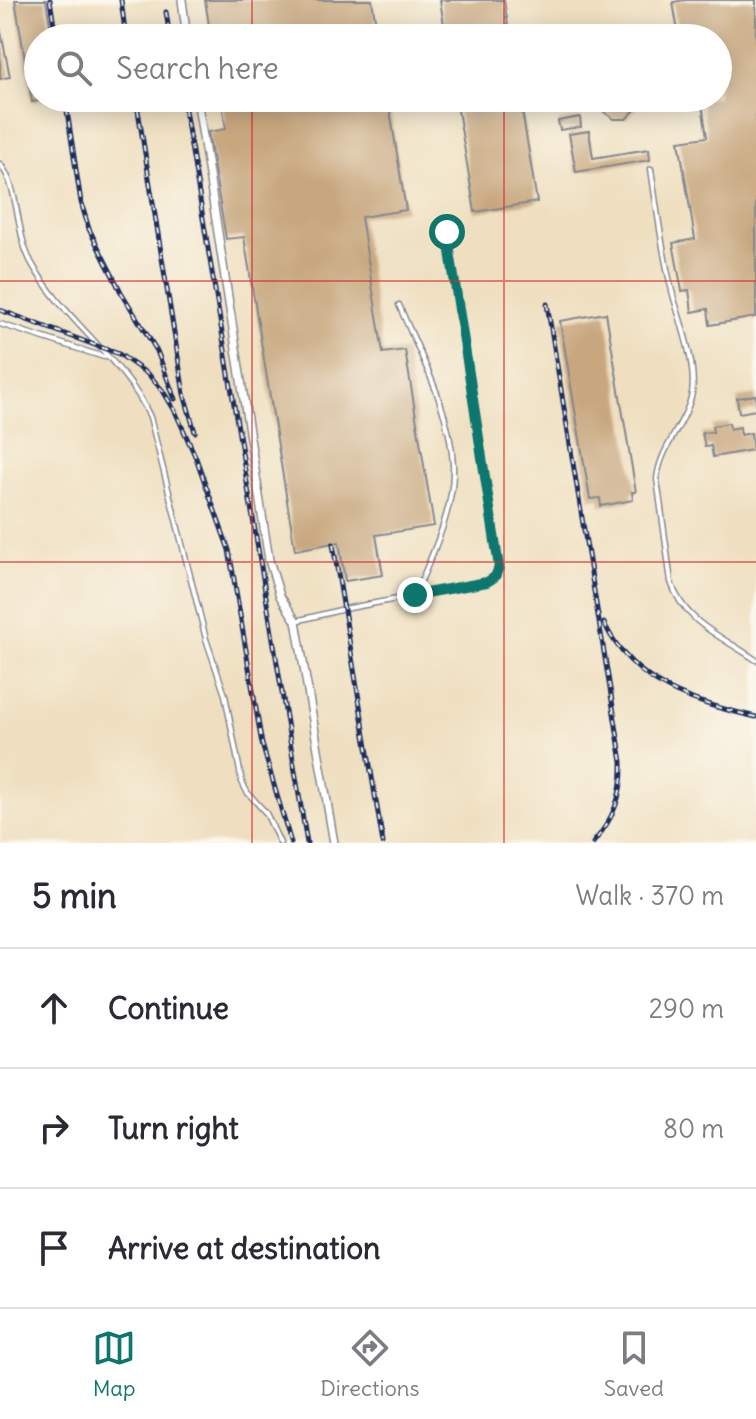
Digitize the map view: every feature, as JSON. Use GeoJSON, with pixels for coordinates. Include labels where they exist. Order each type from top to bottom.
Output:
{"type":"FeatureCollection","features":[{"type":"Feature","properties":{"kind":"street"},"geometry":{"type":"LineString","coordinates":[[182,0],[185,24]]}},
{"type":"Feature","properties":{"kind":"street"},"geometry":{"type":"LineString","coordinates":[[199,112],[269,560],[280,596],[296,621],[334,843]]}},
{"type":"Feature","properties":{"kind":"lane"},"geometry":{"type":"LineString","coordinates":[[0,164],[8,177],[19,227],[31,262],[130,381],[150,417],[206,639],[225,695],[242,782],[266,813],[280,843]]}},
{"type":"Feature","properties":{"kind":"lane"},"geometry":{"type":"LineString","coordinates":[[651,169],[671,289],[686,334],[693,388],[660,462],[657,479],[671,582],[689,615],[756,660]]}},
{"type":"Feature","properties":{"kind":"lane"},"geometry":{"type":"LineString","coordinates":[[296,621],[487,582],[495,577],[499,567],[447,232]]}},
{"type":"Feature","properties":{"kind":"lane"},"geometry":{"type":"LineString","coordinates":[[399,305],[444,417],[453,465],[444,522],[415,595]]}},
{"type":"Feature","properties":{"kind":"lane"},"geometry":{"type":"LineString","coordinates":[[0,324],[107,357]]}},
{"type":"Feature","properties":{"kind":"building"},"geometry":{"type":"Polygon","coordinates":[[[15,0],[46,0],[50,24],[24,24],[24,54],[15,0]]]}},
{"type":"Feature","properties":{"kind":"building"},"geometry":{"type":"Polygon","coordinates":[[[205,0],[372,0],[376,24],[209,24],[205,0]]]}},
{"type":"Feature","properties":{"kind":"building"},"geometry":{"type":"Polygon","coordinates":[[[440,0],[504,0],[508,24],[444,24],[440,0]]]}},
{"type":"Feature","properties":{"kind":"building"},"geometry":{"type":"Polygon","coordinates":[[[756,0],[756,317],[710,325],[708,309],[692,312],[689,290],[682,291],[673,243],[695,239],[679,141],[707,137],[703,112],[732,112],[732,24],[677,24],[673,2],[756,0]]]}},
{"type":"Feature","properties":{"kind":"building"},"geometry":{"type":"Polygon","coordinates":[[[0,27],[10,77],[0,79],[0,27]]]}},
{"type":"Feature","properties":{"kind":"building"},"geometry":{"type":"Polygon","coordinates":[[[223,112],[390,112],[406,210],[361,217],[383,353],[405,350],[434,526],[376,535],[383,575],[345,581],[339,542],[295,550],[244,237],[226,239],[208,132],[226,129],[223,112]]]}},
{"type":"Feature","properties":{"kind":"building"},"geometry":{"type":"Polygon","coordinates":[[[458,112],[522,112],[537,202],[475,212],[458,112]]]}},
{"type":"Feature","properties":{"kind":"building"},"geometry":{"type":"Polygon","coordinates":[[[604,112],[633,112],[626,119],[614,119],[604,112]]]}},
{"type":"Feature","properties":{"kind":"building"},"geometry":{"type":"Polygon","coordinates":[[[580,117],[581,127],[560,130],[558,121],[580,117]]]}},
{"type":"Feature","properties":{"kind":"building"},"geometry":{"type":"Polygon","coordinates":[[[589,131],[593,158],[649,149],[650,160],[576,172],[569,134],[589,131]]]}},
{"type":"Feature","properties":{"kind":"building"},"geometry":{"type":"Polygon","coordinates":[[[606,313],[636,492],[632,492],[633,500],[601,506],[600,498],[590,499],[560,321],[606,313]]]}},
{"type":"Feature","properties":{"kind":"building"},"geometry":{"type":"Polygon","coordinates":[[[756,395],[756,410],[739,413],[737,398],[756,395]]]}},
{"type":"Feature","properties":{"kind":"building"},"geometry":{"type":"Polygon","coordinates":[[[729,423],[730,429],[740,427],[741,435],[751,433],[753,450],[713,457],[711,446],[705,447],[702,433],[713,432],[712,426],[729,423]]]}},
{"type":"Feature","properties":{"kind":"railway"},"geometry":{"type":"LineString","coordinates":[[50,0],[54,24]]}},
{"type":"Feature","properties":{"kind":"railway"},"geometry":{"type":"LineString","coordinates":[[121,0],[124,24]]}},
{"type":"Feature","properties":{"kind":"railway"},"geometry":{"type":"LineString","coordinates":[[166,12],[168,24]]}},
{"type":"Feature","properties":{"kind":"railway"},"geometry":{"type":"LineString","coordinates":[[67,112],[81,202],[89,229],[121,292],[157,351],[175,399]]}},
{"type":"Feature","properties":{"kind":"railway"},"geometry":{"type":"LineString","coordinates":[[138,112],[184,394],[195,432]]}},
{"type":"Feature","properties":{"kind":"railway"},"geometry":{"type":"LineString","coordinates":[[185,112],[307,843]]}},
{"type":"Feature","properties":{"kind":"railway"},"geometry":{"type":"LineString","coordinates":[[547,304],[622,762],[616,806],[593,843]]}},
{"type":"Feature","properties":{"kind":"railway"},"geometry":{"type":"LineString","coordinates":[[0,310],[119,354],[149,375],[175,411],[196,458],[229,550],[262,744],[291,843]]}},
{"type":"Feature","properties":{"kind":"railway"},"geometry":{"type":"LineString","coordinates":[[333,544],[383,843]]}},
{"type":"Feature","properties":{"kind":"railway"},"geometry":{"type":"LineString","coordinates":[[604,623],[617,645],[649,677],[688,698],[756,717]]}},
{"type":"Feature","properties":{"kind":"route"},"geometry":{"type":"LineString","coordinates":[[415,595],[487,582],[495,577],[499,567],[447,232]]}}]}
